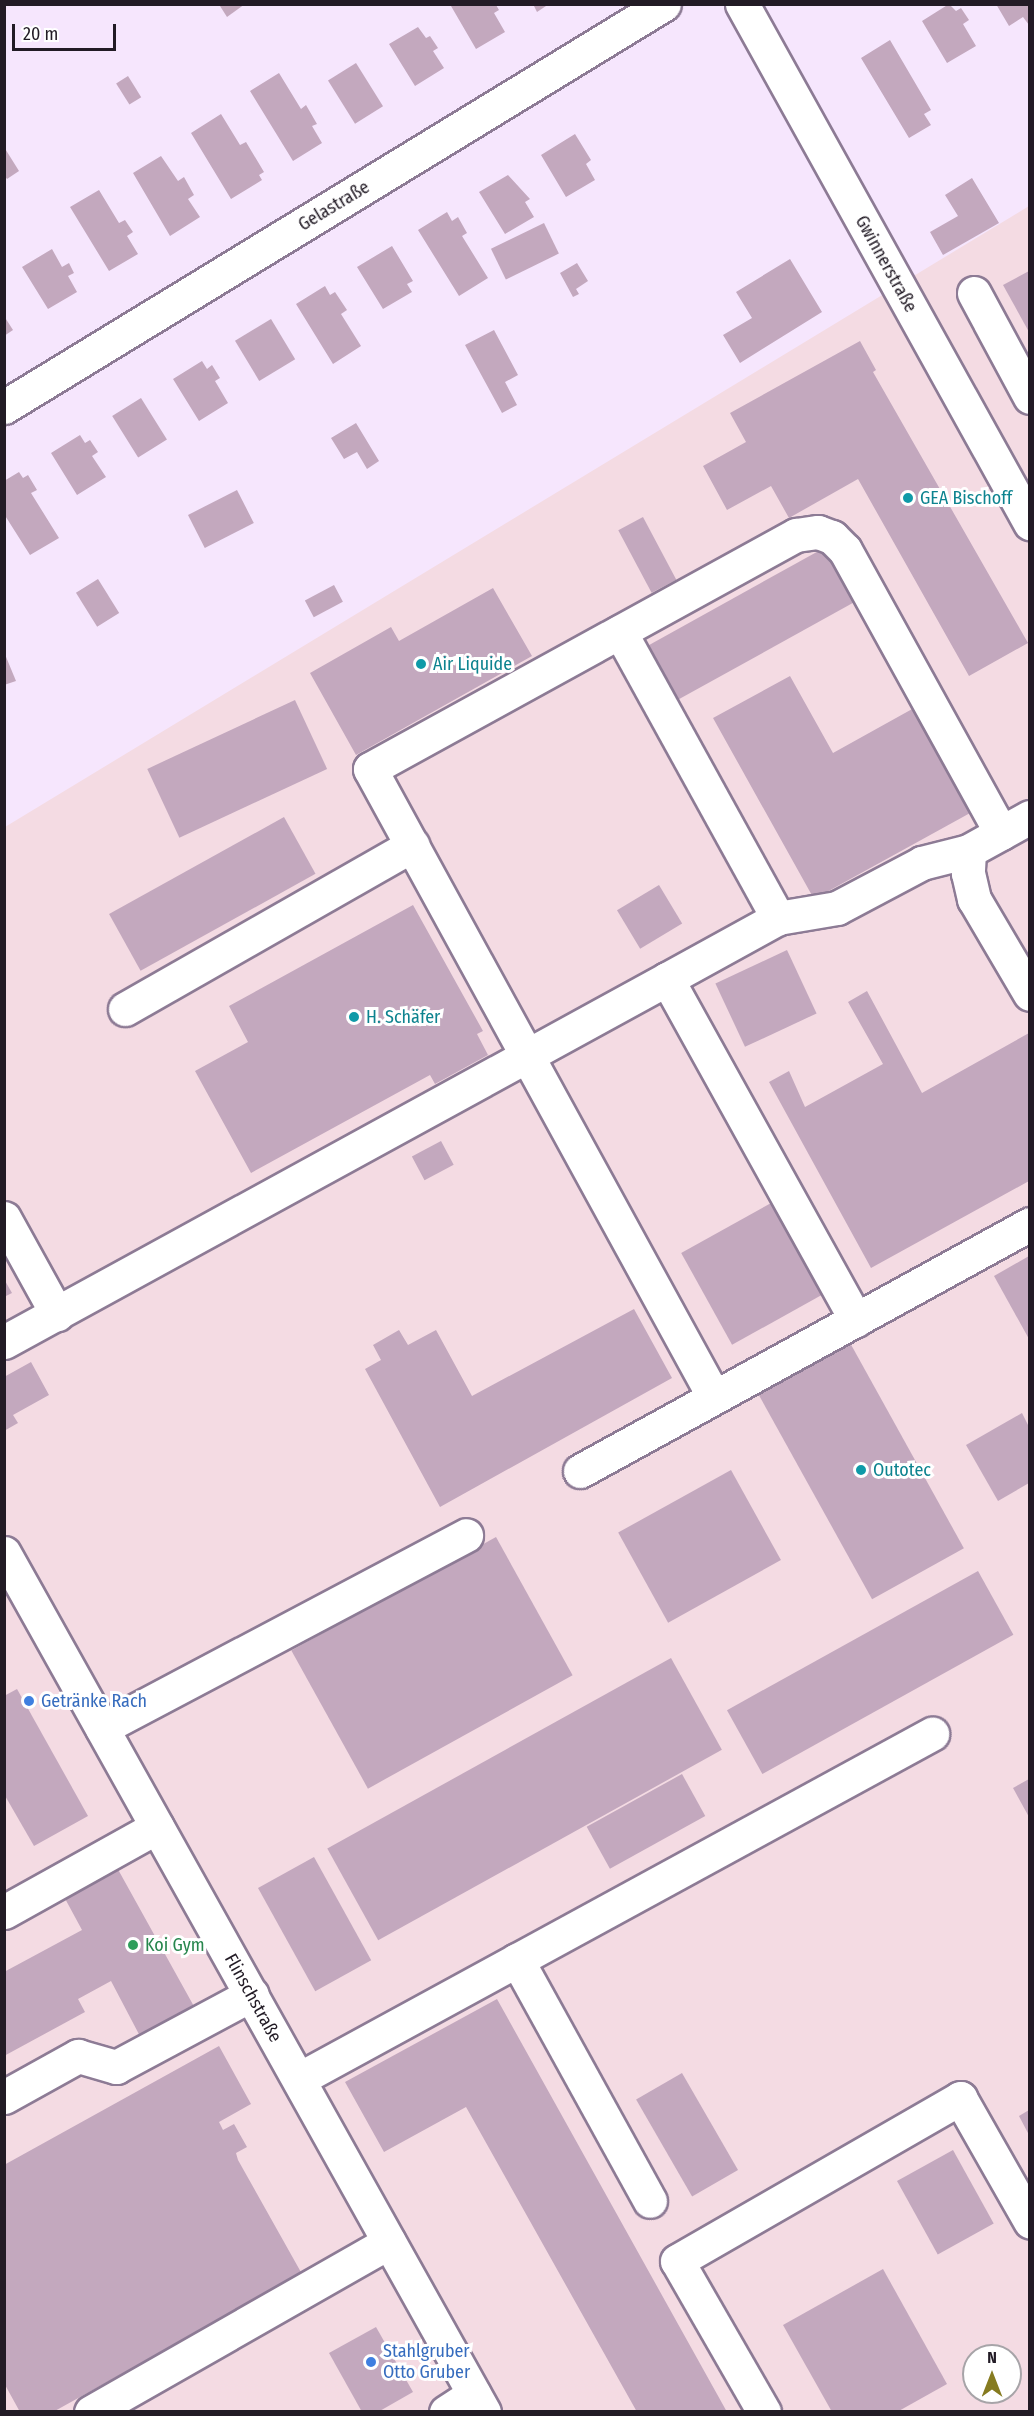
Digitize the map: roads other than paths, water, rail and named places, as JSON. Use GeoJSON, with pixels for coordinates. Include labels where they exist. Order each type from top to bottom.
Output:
{"type":"FeatureCollection","features":[{"type":"Feature","properties":{"kind":"street","name":"Gelastraße"},"geometry":{"type":"LineString","coordinates":[[4,407],[664,4]]}},
{"type":"Feature","properties":{"kind":"street","name":"Gwinnerstraße"},"geometry":{"type":"LineString","coordinates":[[742,5],[1029,523]]}},
{"type":"Feature","properties":{"kind":"street"},"geometry":{"type":"LineString","coordinates":[[974,293],[1029,397]]}},
{"type":"Feature","properties":{"kind":"street"},"geometry":{"type":"LineString","coordinates":[[714,1397],[370,769],[796,535],[818,532],[832,537],[845,550],[1000,833]]}},
{"type":"Feature","properties":{"kind":"street"},"geometry":{"type":"LineString","coordinates":[[620,632],[778,918]]}},
{"type":"Feature","properties":{"kind":"street"},"geometry":{"type":"LineString","coordinates":[[4,1342],[778,918],[837,908],[922,863],[969,851],[1029,817]]}},
{"type":"Feature","properties":{"kind":"street"},"geometry":{"type":"LineString","coordinates":[[125,1009],[412,845]]}},
{"type":"Feature","properties":{"kind":"street"},"geometry":{"type":"LineString","coordinates":[[969,851],[968,873],[974,899],[1029,994]]}},
{"type":"Feature","properties":{"kind":"street"},"geometry":{"type":"LineString","coordinates":[[667,979],[856,1320]]}},
{"type":"Feature","properties":{"kind":"street"},"geometry":{"type":"LineString","coordinates":[[4,1218],[57,1314]]}},
{"type":"Feature","properties":{"kind":"street"},"geometry":{"type":"LineString","coordinates":[[580,1471],[1029,1224]]}},
{"type":"Feature","properties":{"kind":"street"},"geometry":{"type":"LineString","coordinates":[[102,1728],[466,1535]]}},
{"type":"Feature","properties":{"kind":"street","name":"Flinschstraße"},"geometry":{"type":"LineString","coordinates":[[4,1553],[15,1597],[102,1728],[479,2403]]}},
{"type":"Feature","properties":{"kind":"street"},"geometry":{"type":"LineString","coordinates":[[299,2079],[932,1734]]}},
{"type":"Feature","properties":{"kind":"street"},"geometry":{"type":"LineString","coordinates":[[4,1912],[157,1827]]}},
{"type":"Feature","properties":{"kind":"street"},"geometry":{"type":"LineString","coordinates":[[517,1960],[650,2201]]}},
{"type":"Feature","properties":{"kind":"street"},"geometry":{"type":"LineString","coordinates":[[4,2097],[78,2056],[116,2067],[252,1994]]}},
{"type":"Feature","properties":{"kind":"street"},"geometry":{"type":"LineString","coordinates":[[764,2412],[677,2261],[960,2098],[1029,2221]]}},
{"type":"Feature","properties":{"kind":"street"},"geometry":{"type":"LineString","coordinates":[[91,2412],[388,2242]]}},
{"type":"Feature","properties":{"kind":"street"},"geometry":{"type":"LineString","coordinates":[[446,2412],[479,2403]]}},
{"type":"Feature","properties":{"kind":"place","name":"GEA Bischoff"},"geometry":{"type":"Point","coordinates":[908,498]}},
{"type":"Feature","properties":{"kind":"place","name":"Air Liquide"},"geometry":{"type":"Point","coordinates":[421,664]}},
{"type":"Feature","properties":{"kind":"place","name":"H. Schäfer"},"geometry":{"type":"Point","coordinates":[354,1017]}},
{"type":"Feature","properties":{"kind":"place","name":"Outotec"},"geometry":{"type":"Point","coordinates":[861,1470]}},
{"type":"Feature","properties":{"kind":"place","name":"Getränke Rach"},"geometry":{"type":"Point","coordinates":[29,1701]}},
{"type":"Feature","properties":{"kind":"place","name":"Koi Gym"},"geometry":{"type":"Point","coordinates":[133,1945]}},
{"type":"Feature","properties":{"kind":"place","name":"Stahlgruber Otto Gruber"},"geometry":{"type":"Point","coordinates":[371,2362]}}]}
